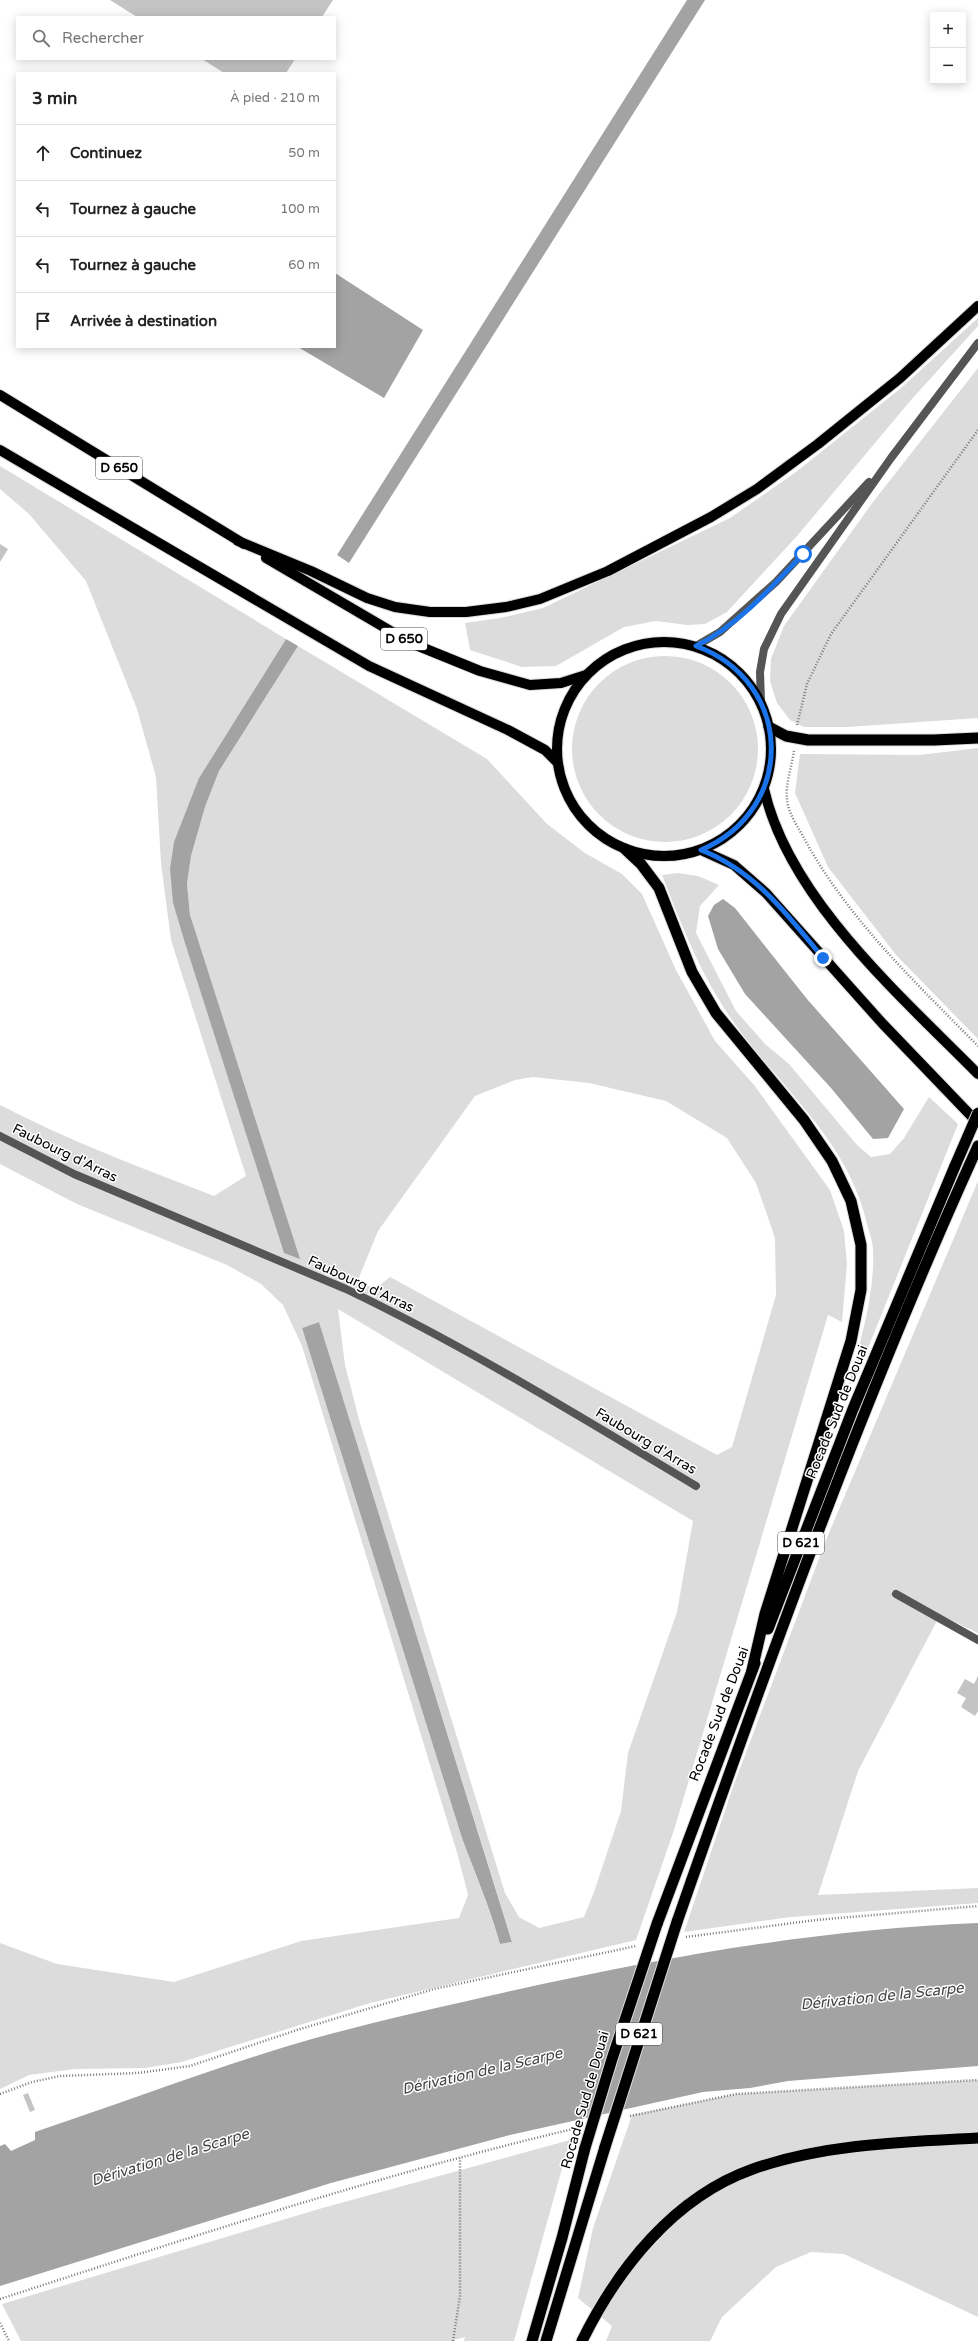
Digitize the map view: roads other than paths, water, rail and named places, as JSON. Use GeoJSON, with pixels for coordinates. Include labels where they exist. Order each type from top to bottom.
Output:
{"type":"FeatureCollection","features":[{"type":"Feature","properties":{"kind":"highway"},"geometry":{"type":"LineString","coordinates":[[769,727],[786,736],[808,740],[934,740],[978,738]]}},
{"type":"Feature","properties":{"kind":"highway"},"geometry":{"type":"LineString","coordinates":[[625,849],[641,864],[659,888],[689,966],[716,1013],[804,1120],[832,1161],[851,1201],[861,1245],[861,1290],[851,1341],[765,1614],[752,1670]]}},
{"type":"Feature","properties":{"kind":"highway","name":"Rocade Sud de Douai"},"geometry":{"type":"LineString","coordinates":[[532,2341],[562,2238],[585,2148],[612,2059],[657,1924],[752,1670],[854,1409],[978,1113]]}},
{"type":"Feature","properties":{"kind":"highway","name":"Rocade Sud de Douai"},"geometry":{"type":"LineString","coordinates":[[546,2341],[605,2147],[677,1922],[731,1768],[848,1456],[978,1146]]}},
{"type":"Feature","properties":{"kind":"highway"},"geometry":{"type":"LineString","coordinates":[[582,2341],[610,2293],[648,2241],[689,2205],[727,2181],[766,2165],[807,2155],[855,2148],[978,2138]]}},
{"type":"Feature","properties":{"kind":"main road"},"geometry":{"type":"LineString","coordinates":[[238,541],[311,571],[366,598],[395,607],[430,612],[466,612],[506,607],[540,599],[615,568],[711,518],[757,489],[824,440],[912,369],[978,306]]}},
{"type":"Feature","properties":{"kind":"main road","name":"D 650"},"geometry":{"type":"LineString","coordinates":[[0,395],[238,541],[388,631],[411,643],[480,671],[530,686],[552,684],[586,675]]}},
{"type":"Feature","properties":{"kind":"main road","name":"D 650"},"geometry":{"type":"LineString","coordinates":[[0,450],[369,666],[508,730],[545,750],[557,762]]}},
{"type":"Feature","properties":{"kind":"main road"},"geometry":{"type":"LineString","coordinates":[[669,641],[696,646],[718,656],[739,671],[755,691],[761,702],[769,727],[770,765],[764,789],[752,812],[739,826],[724,838],[701,850],[676,856],[663,857],[625,849],[602,837],[583,820],[569,799],[559,774],[557,762],[557,735],[562,715],[570,697],[586,675],[595,666],[618,651],[643,643],[669,641]]}},
{"type":"Feature","properties":{"kind":"main road"},"geometry":{"type":"LineString","coordinates":[[764,789],[776,828],[807,883],[829,915],[878,972],[978,1074]]}},
{"type":"Feature","properties":{"kind":"main road"},"geometry":{"type":"LineString","coordinates":[[701,850],[734,865],[766,893],[882,1023],[978,1123]]}},
{"type":"Feature","properties":{"kind":"street"},"geometry":{"type":"LineString","coordinates":[[761,702],[761,662],[773,627],[891,458],[978,343]]}},
{"type":"Feature","properties":{"kind":"street"},"geometry":{"type":"LineString","coordinates":[[696,646],[720,632],[776,582],[891,458]]}},
{"type":"Feature","properties":{"kind":"street","name":"Faubourg d'Arras"},"geometry":{"type":"LineString","coordinates":[[0,1136],[74,1174],[346,1289],[385,1308],[517,1379],[696,1486]]}},
{"type":"Feature","properties":{"kind":"street"},"geometry":{"type":"LineString","coordinates":[[896,1594],[978,1640]]}},
{"type":"Feature","properties":{"kind":"water"},"geometry":{"type":"Polygon","coordinates":[[[687,0],[705,0],[349,563],[337,555],[687,0]]]}},
{"type":"Feature","properties":{"kind":"water"},"geometry":{"type":"Polygon","coordinates":[[[336,274],[423,330],[384,398],[300,348],[336,348],[336,274]]]}},
{"type":"Feature","properties":{"kind":"water"},"geometry":{"type":"Polygon","coordinates":[[[286,639],[298,646],[219,771],[205,807],[191,856],[187,884],[190,915],[300,1259],[284,1253],[173,903],[170,869],[174,842],[199,778],[286,639]]]}},
{"type":"Feature","properties":{"kind":"water"},"geometry":{"type":"Polygon","coordinates":[[[723,899],[735,908],[807,999],[904,1109],[888,1138],[873,1139],[831,1088],[745,994],[718,949],[708,916],[714,905],[723,899]]]}},
{"type":"Feature","properties":{"kind":"water"},"geometry":{"type":"Polygon","coordinates":[[[319,1322],[512,1942],[500,1944],[487,1904],[462,1838],[302,1328],[319,1322]]]}},
{"type":"Feature","properties":{"kind":"water","name":"Dérivation de la Scarpe"},"geometry":{"type":"Polygon","coordinates":[[[978,1923],[978,2066],[788,2081],[750,2088],[703,2092],[510,2135],[331,2183],[0,2286],[0,2146],[5,2144],[11,2151],[35,2140],[35,2132],[224,2066],[288,2046],[371,2023],[511,1991],[627,1967],[743,1946],[860,1931],[978,1923]]]}}]}
